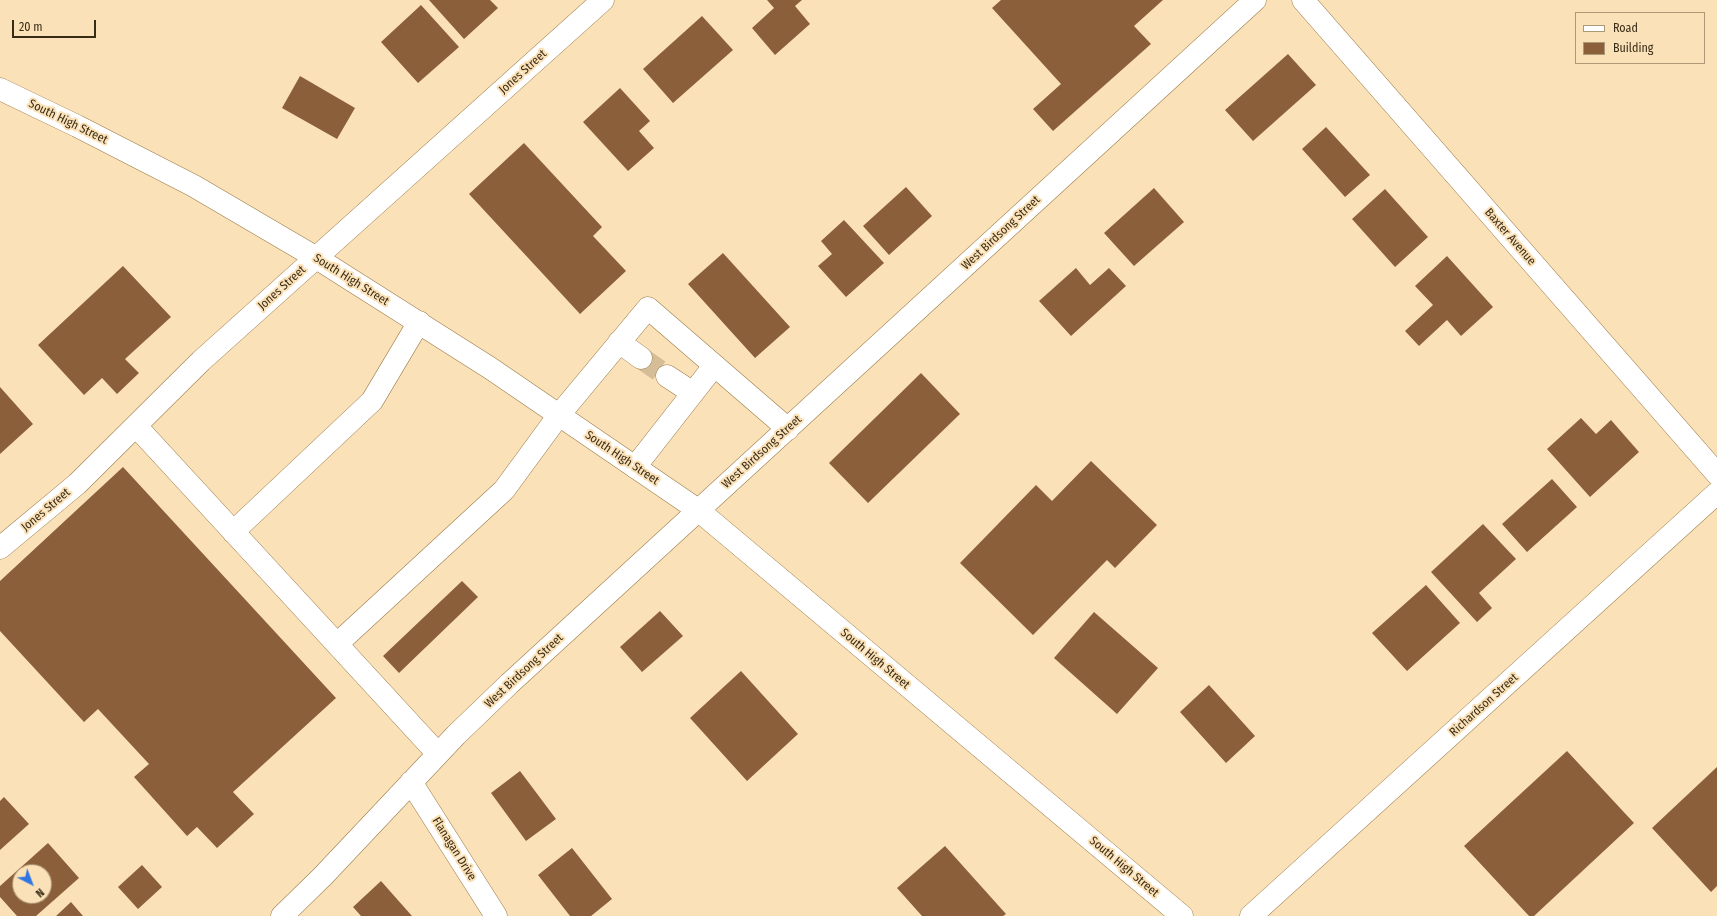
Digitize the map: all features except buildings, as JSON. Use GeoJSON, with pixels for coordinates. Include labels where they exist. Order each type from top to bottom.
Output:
{"type":"FeatureCollection","features":[{"type":"Feature","properties":{"kind":"street","name":"Jones Street"},"geometry":{"type":"LineString","coordinates":[[0,548],[77,484],[201,361],[603,0]]}},
{"type":"Feature","properties":{"kind":"street","name":"West Birdsong Street"},"geometry":{"type":"LineString","coordinates":[[282,916],[323,876],[411,782],[508,684],[1255,0]]}},
{"type":"Feature","properties":{"kind":"street","name":"Baxter Avenue"},"geometry":{"type":"LineString","coordinates":[[1304,0],[1717,474]]}},
{"type":"Feature","properties":{"kind":"street","name":"South High Street"},"geometry":{"type":"LineString","coordinates":[[0,90],[77,126],[194,186],[315,258],[490,368],[698,510],[1182,916]]}},
{"type":"Feature","properties":{"kind":"street"},"geometry":{"type":"LineString","coordinates":[[337,644],[504,490],[559,415],[648,308],[788,429]]}},
{"type":"Feature","properties":{"kind":"street"},"geometry":{"type":"LineString","coordinates":[[233,532],[372,401],[419,322]]}},
{"type":"Feature","properties":{"kind":"street"},"geometry":{"type":"LineString","coordinates":[[619,342],[641,358]]}},
{"type":"Feature","properties":{"kind":"street"},"geometry":{"type":"LineString","coordinates":[[635,467],[714,366]]}},
{"type":"Feature","properties":{"kind":"street"},"geometry":{"type":"LineString","coordinates":[[667,376],[693,393]]}},
{"type":"Feature","properties":{"kind":"street"},"geometry":{"type":"LineString","coordinates":[[136,426],[438,754]]}},
{"type":"Feature","properties":{"kind":"street","name":"Richardson Street"},"geometry":{"type":"LineString","coordinates":[[1251,916],[1717,493]]}},
{"type":"Feature","properties":{"kind":"street","name":"Flanagan Drive"},"geometry":{"type":"LineString","coordinates":[[411,782],[496,916]]}},
{"type":"Feature","properties":{"kind":"tunnel"},"geometry":{"type":"LineString","coordinates":[[641,358],[667,376]]}}]}
